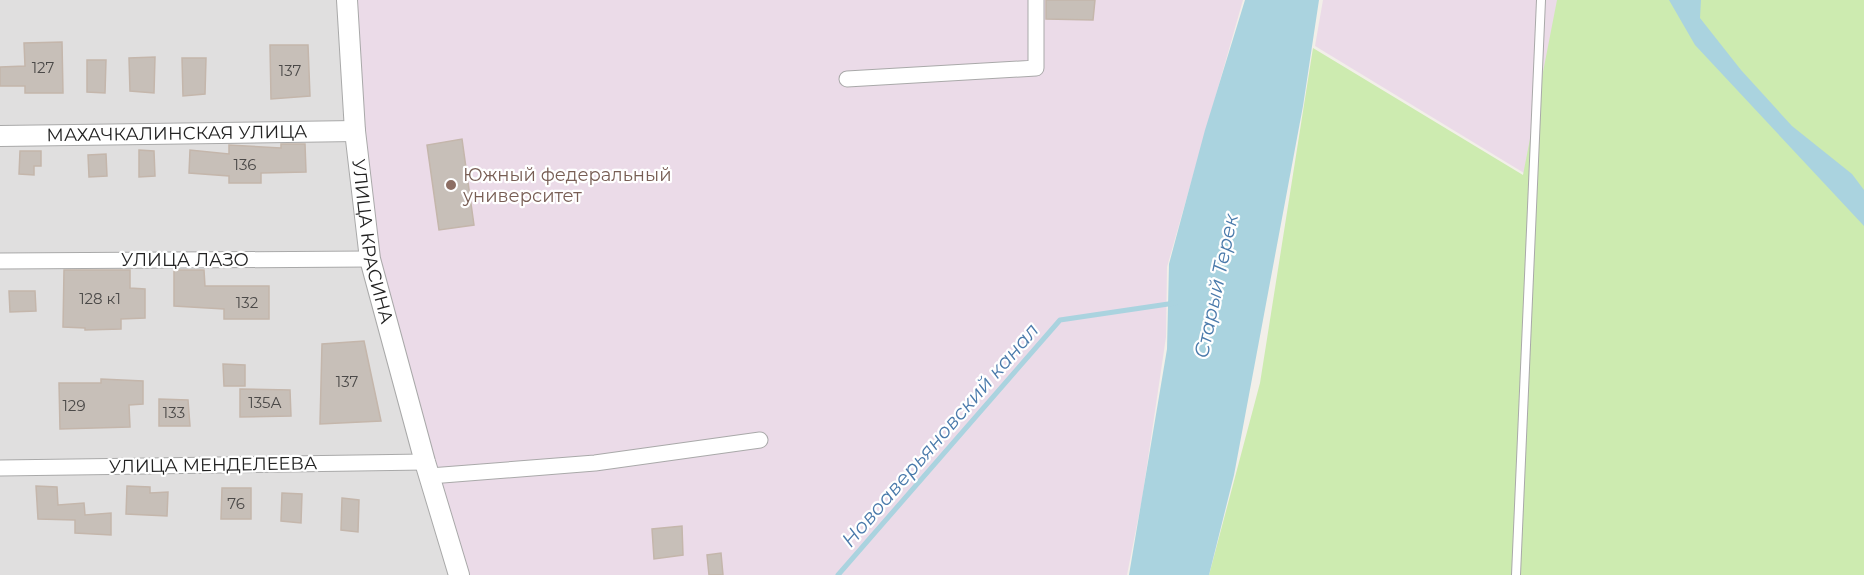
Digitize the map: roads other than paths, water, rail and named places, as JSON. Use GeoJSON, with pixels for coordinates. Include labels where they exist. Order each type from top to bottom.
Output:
{"type":"FeatureCollection","features":[{"type":"Feature","properties":{"kind":"street","name":"УЛИЦА КРАСИНА"},"geometry":{"type":"LineString","coordinates":[[347,0],[355,131],[370,259],[427,469],[459,575]]}},
{"type":"Feature","properties":{"kind":"street"},"geometry":{"type":"LineString","coordinates":[[847,79],[1036,68],[1036,0]]}},
{"type":"Feature","properties":{"kind":"street","name":"МАХАЧКАЛИНСКАЯ УЛИЦА"},"geometry":{"type":"LineString","coordinates":[[0,136],[355,131]]}},
{"type":"Feature","properties":{"kind":"street","name":"УЛИЦА ЛАЗО"},"geometry":{"type":"LineString","coordinates":[[0,261],[370,259]]}},
{"type":"Feature","properties":{"kind":"street"},"geometry":{"type":"LineString","coordinates":[[427,469],[595,463],[760,440]]}},
{"type":"Feature","properties":{"kind":"street","name":"УЛИЦА МЕНДЕЛЕЕВА"},"geometry":{"type":"LineString","coordinates":[[0,468],[427,469]]}},
{"type":"Feature","properties":{"kind":"lane"},"geometry":{"type":"LineString","coordinates":[[1516,575],[1541,0]]}},
{"type":"Feature","properties":{"kind":"water","name":"Старый Терек"},"geometry":{"type":"Polygon","coordinates":[[[1245,0],[1319,0],[1303,106],[1234,475],[1209,575],[1129,575],[1167,349],[1169,264],[1205,130],[1245,0]]]}},
{"type":"Feature","properties":{"kind":"water"},"geometry":{"type":"Polygon","coordinates":[[[1669,0],[1701,0],[1700,18],[1741,70],[1792,126],[1852,174],[1864,190],[1864,226],[1695,45],[1669,0]]]}},
{"type":"Feature","properties":{"kind":"waterway","name":"Новоаверьяновский канал"},"geometry":{"type":"LineString","coordinates":[[838,575],[1060,320],[1175,303]]}},
{"type":"Feature","properties":{"kind":"place","name":"Южный федеральный университет"},"geometry":{"type":"Point","coordinates":[451,185]}}]}
